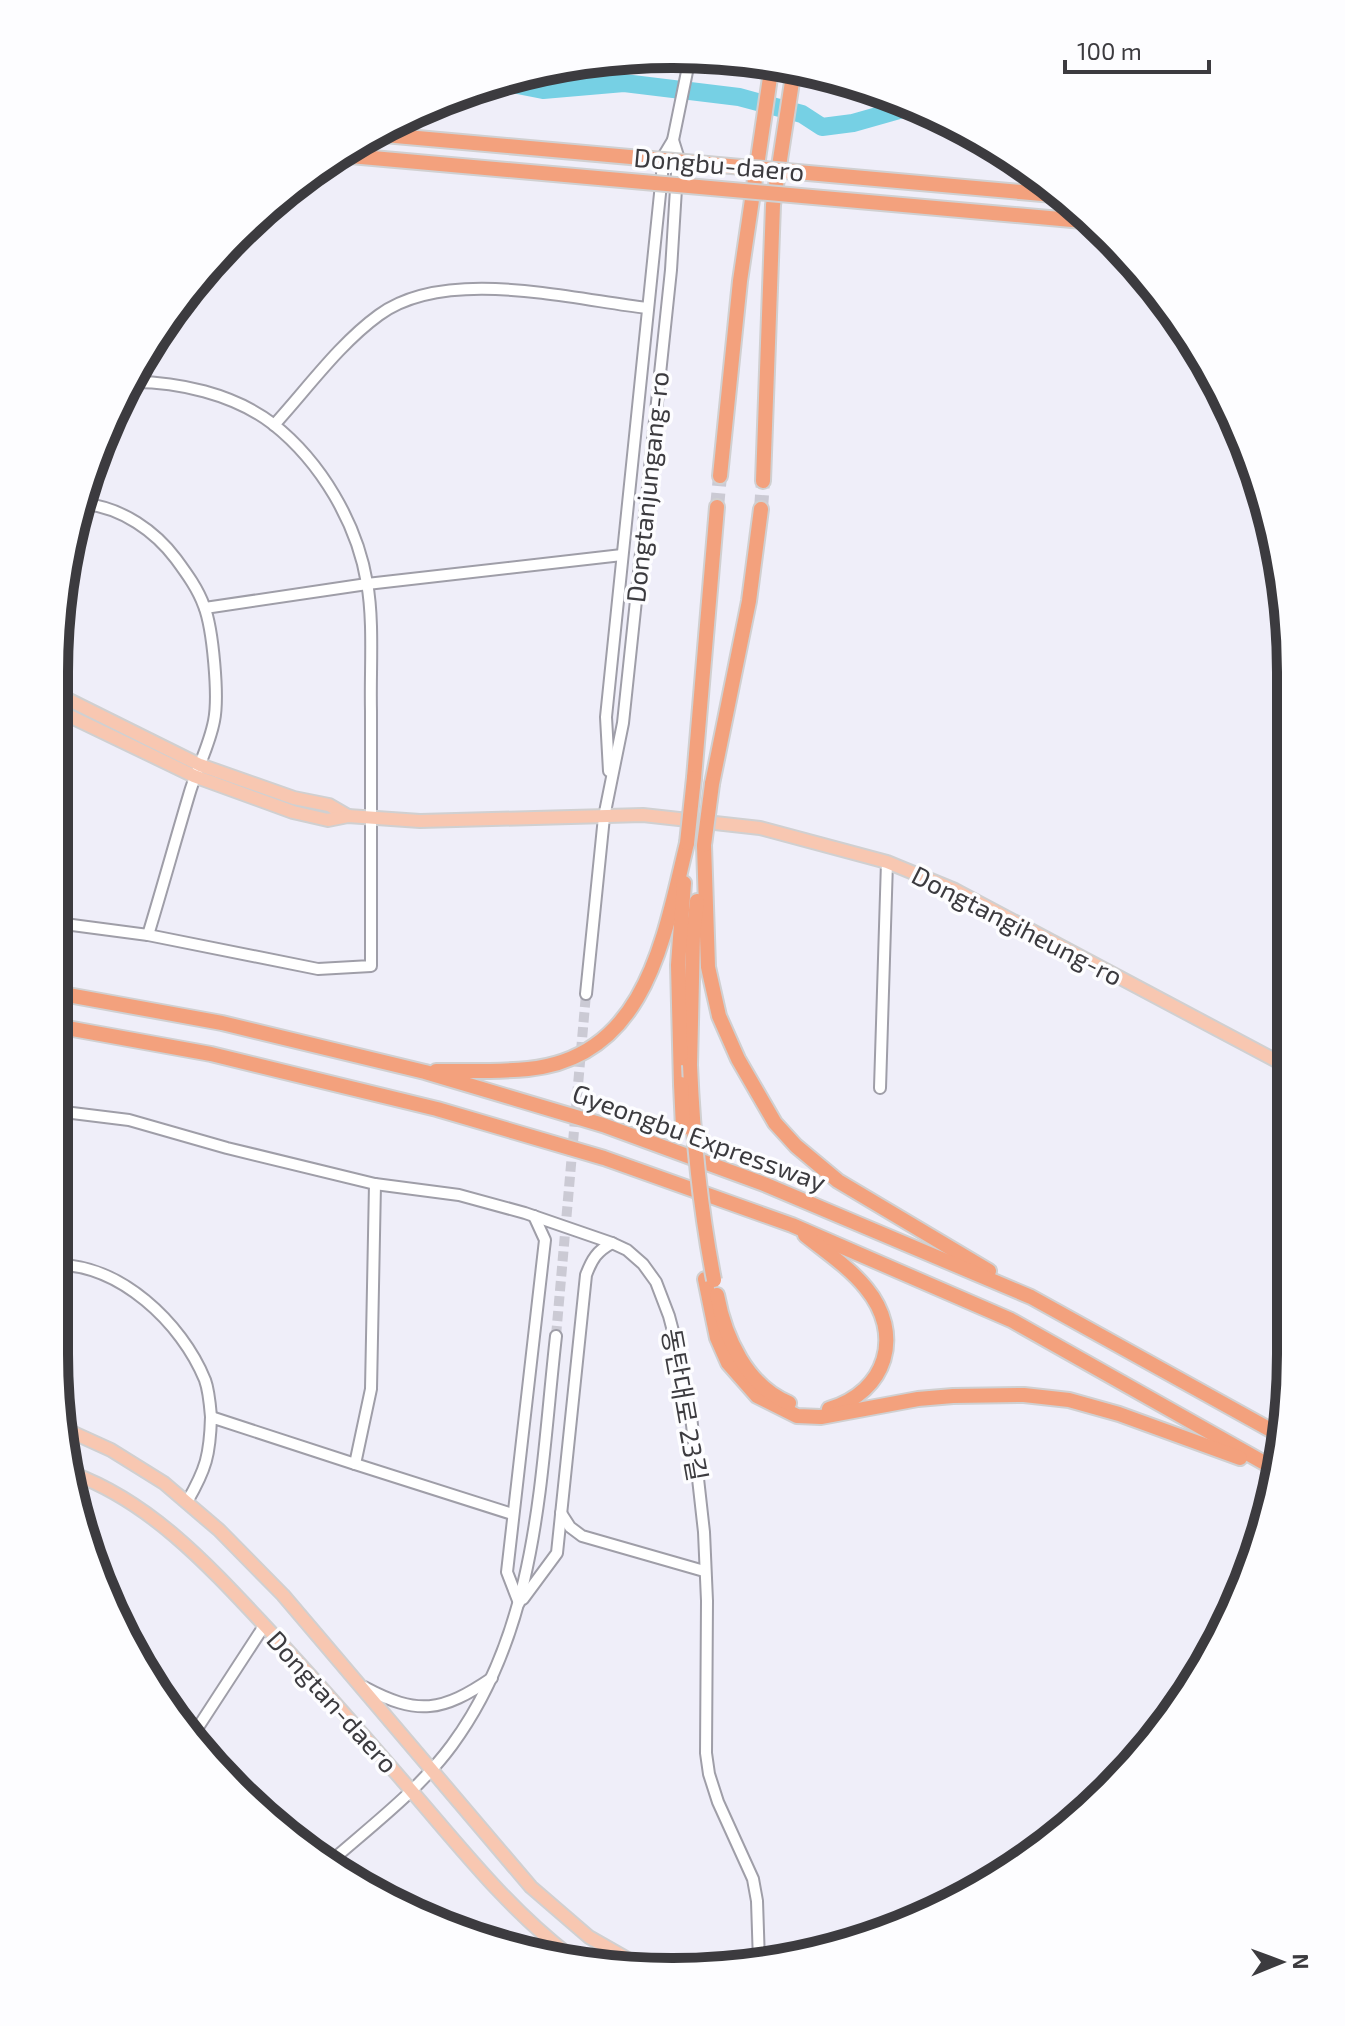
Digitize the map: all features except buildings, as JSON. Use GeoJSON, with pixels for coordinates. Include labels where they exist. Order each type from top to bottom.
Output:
{"type":"FeatureCollection","features":[{"type":"Feature","properties":{"kind":"highway"},"geometry":{"type":"LineString","coordinates":[[720,476],[749,207],[770,76]]}},
{"type":"Feature","properties":{"kind":"highway"},"geometry":{"type":"LineString","coordinates":[[763,481],[773,205],[792,81]]}},
{"type":"Feature","properties":{"kind":"highway","name":"Dongbu-daero"},"geometry":{"type":"LineString","coordinates":[[394,136],[1041,194]]}},
{"type":"Feature","properties":{"kind":"highway","name":"Dongbu-daero"},"geometry":{"type":"LineString","coordinates":[[358,157],[1073,220]]}},
{"type":"Feature","properties":{"kind":"highway"},"geometry":{"type":"LineString","coordinates":[[717,507],[678,965],[684,1149],[710,1279],[738,1355],[750,1374],[785,1402],[808,1409],[837,1406],[864,1392],[878,1375],[886,1355],[883,1315],[867,1289],[847,1268],[792,1225]]}},
{"type":"Feature","properties":{"kind":"highway"},"geometry":{"type":"LineString","coordinates":[[761,509],[749,601],[712,784],[693,936],[690,1065],[694,1150],[717,1338],[728,1363],[742,1383],[757,1396],[797,1416],[821,1417],[918,1399],[1024,1395],[1069,1400],[1119,1414],[1266,1467]]}},
{"type":"Feature","properties":{"kind":"highway"},"geometry":{"type":"LineString","coordinates":[[425,1072],[529,1069],[570,1058],[598,1042],[631,1010],[652,972],[661,948],[687,843]]}},
{"type":"Feature","properties":{"kind":"highway"},"geometry":{"type":"LineString","coordinates":[[704,845],[708,967],[719,1016],[738,1059],[775,1123],[796,1146],[838,1181],[1031,1297]]}},
{"type":"Feature","properties":{"kind":"highway","name":"Gyeongbu Expressway"},"geometry":{"type":"LineString","coordinates":[[68,995],[222,1023],[425,1072],[603,1125],[764,1184],[1031,1297],[1272,1431]]}},
{"type":"Feature","properties":{"kind":"highway","name":"Gyeongbu Expressway"},"geometry":{"type":"LineString","coordinates":[[68,1028],[211,1054],[452,1113],[604,1158],[792,1225],[1011,1320],[1266,1465]]}},
{"type":"Feature","properties":{"kind":"main road","name":"Dongtangiheung-ro"},"geometry":{"type":"LineString","coordinates":[[68,700],[197,771]]}},
{"type":"Feature","properties":{"kind":"main road","name":"Dongtangiheung-ro"},"geometry":{"type":"LineString","coordinates":[[68,715],[197,771],[329,805],[348,816],[420,821],[643,815],[760,828],[887,862],[955,890],[1277,1061]]}},
{"type":"Feature","properties":{"kind":"main road","name":"Dongtan-daero"},"geometry":{"type":"LineString","coordinates":[[73,1433],[111,1450],[164,1483],[251,1561],[531,1887],[589,1937],[622,1956]]}},
{"type":"Feature","properties":{"kind":"main road","name":"Dongtan-daero"},"geometry":{"type":"LineString","coordinates":[[81,1477],[135,1504],[238,1596],[337,1703],[505,1900],[559,1947]]}},
{"type":"Feature","properties":{"kind":"street"},"geometry":{"type":"LineString","coordinates":[[610,785],[606,717],[647,308],[664,155],[673,140],[688,68]]}},
{"type":"Feature","properties":{"kind":"street","name":"Dongtanjungang-ro"},"geometry":{"type":"LineString","coordinates":[[586,994],[604,817],[623,723],[671,270],[678,156],[673,140]]}},
{"type":"Feature","properties":{"kind":"street"},"geometry":{"type":"LineString","coordinates":[[274,425],[355,335],[381,313],[416,297],[464,287],[647,308]]}},
{"type":"Feature","properties":{"kind":"street"},"geometry":{"type":"LineString","coordinates":[[68,924],[148,935],[318,969],[371,966],[372,817],[367,584],[354,536],[333,493],[307,458],[274,425],[224,399],[191,388],[142,383]]}},
{"type":"Feature","properties":{"kind":"street"},"geometry":{"type":"LineString","coordinates":[[92,505],[128,517],[164,542],[189,577],[205,608],[216,691],[215,718],[148,935]]}},
{"type":"Feature","properties":{"kind":"street"},"geometry":{"type":"LineString","coordinates":[[205,608],[367,584],[622,555]]}},
{"type":"Feature","properties":{"kind":"street"},"geometry":{"type":"LineString","coordinates":[[880,1088],[887,862]]}},
{"type":"Feature","properties":{"kind":"street","name":"동탄대로 23길"},"geometry":{"type":"LineString","coordinates":[[68,1112],[129,1120],[227,1148],[375,1184],[459,1195],[534,1216],[612,1243],[627,1250],[643,1264],[656,1282],[678,1350],[691,1416],[707,1601],[705,1729],[709,1774],[718,1802],[753,1879],[759,1952]]}},
{"type":"Feature","properties":{"kind":"street"},"geometry":{"type":"LineString","coordinates":[[355,1464],[371,1389],[375,1184]]}},
{"type":"Feature","properties":{"kind":"street"},"geometry":{"type":"LineString","coordinates":[[520,1603],[507,1572],[545,1240],[534,1216]]}},
{"type":"Feature","properties":{"kind":"street"},"geometry":{"type":"LineString","coordinates":[[557,1553],[586,1275],[591,1260],[612,1243]]}},
{"type":"Feature","properties":{"kind":"street"},"geometry":{"type":"LineString","coordinates":[[68,1268],[121,1283],[147,1301],[190,1352],[206,1382],[211,1417],[210,1444],[205,1470],[187,1502]]}},
{"type":"Feature","properties":{"kind":"street"},"geometry":{"type":"LineString","coordinates":[[337,1856],[411,1790],[451,1747],[494,1677],[520,1603],[532,1552],[556,1336]]}},
{"type":"Feature","properties":{"kind":"street"},"geometry":{"type":"LineString","coordinates":[[211,1417],[512,1514]]}},
{"type":"Feature","properties":{"kind":"street"},"geometry":{"type":"LineString","coordinates":[[561,1513],[570,1527],[582,1536],[704,1571]]}},
{"type":"Feature","properties":{"kind":"street"},"geometry":{"type":"LineString","coordinates":[[520,1603],[567,1542],[582,1536]]}},
{"type":"Feature","properties":{"kind":"street"},"geometry":{"type":"LineString","coordinates":[[198,1727],[264,1626]]}},
{"type":"Feature","properties":{"kind":"street"},"geometry":{"type":"LineString","coordinates":[[359,1685],[393,1703],[436,1707],[469,1694],[494,1677]]}},
{"type":"Feature","properties":{"kind":"waterway"},"geometry":{"type":"LineString","coordinates":[[526,87],[543,90],[624,83],[739,97],[802,114],[822,127],[853,123],[896,111]]}},
{"type":"Feature","properties":{"kind":"tunnel"},"geometry":{"type":"LineString","coordinates":[[717,507],[720,476]]}},
{"type":"Feature","properties":{"kind":"tunnel"},"geometry":{"type":"LineString","coordinates":[[761,509],[763,481]]}},
{"type":"Feature","properties":{"kind":"tunnel"},"geometry":{"type":"LineString","coordinates":[[556,1336],[586,994]]}}]}
